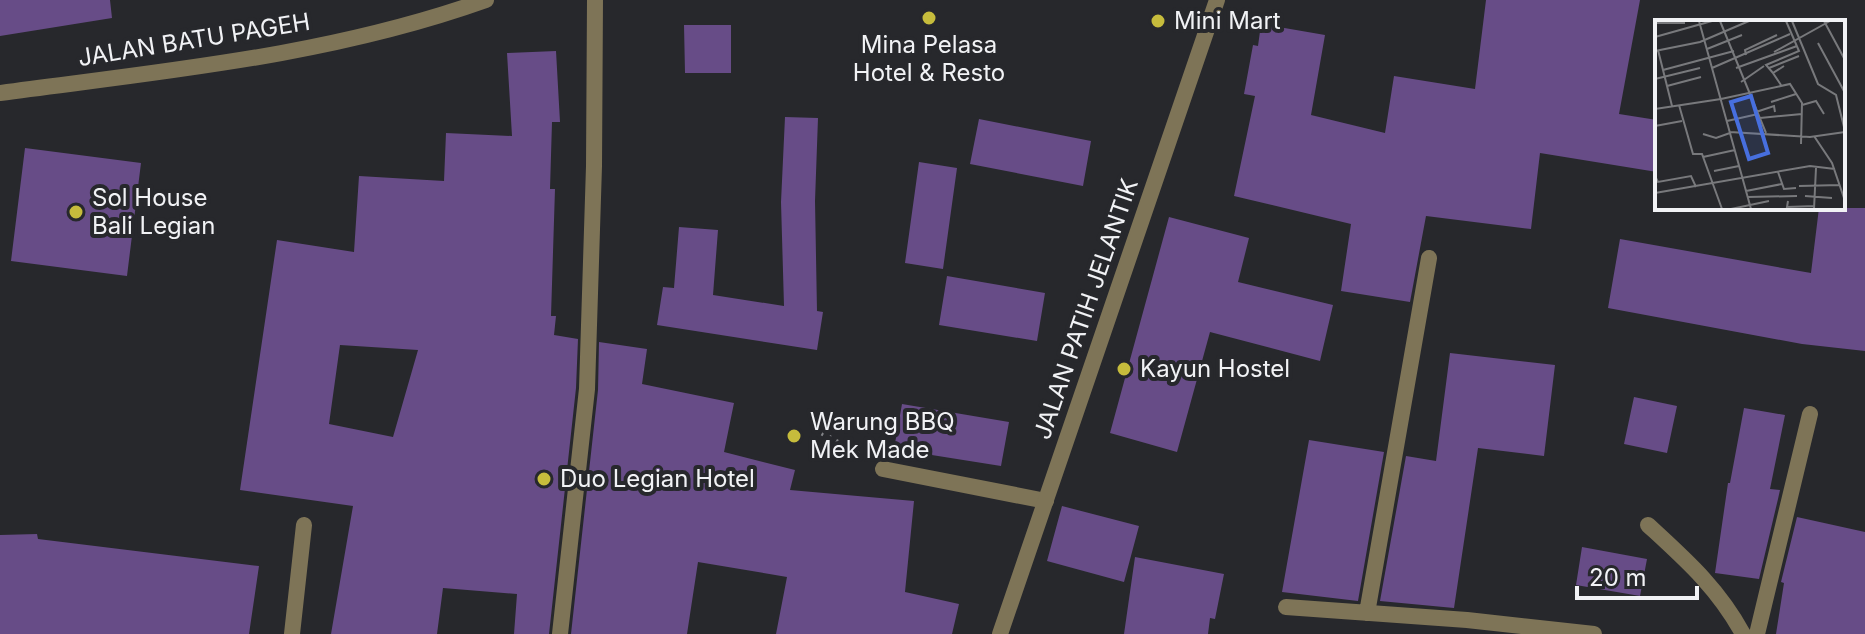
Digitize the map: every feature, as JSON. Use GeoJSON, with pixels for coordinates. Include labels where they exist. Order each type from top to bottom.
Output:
{"type":"FeatureCollection","features":[{"type":"Feature","properties":{"kind":"street","name":"JALAN BATU PAGEH"},"geometry":{"type":"LineString","coordinates":[[0,93],[254,59],[366,36],[486,0]]}},
{"type":"Feature","properties":{"kind":"street"},"geometry":{"type":"LineString","coordinates":[[560,634],[587,389],[594,166],[595,0]]}},
{"type":"Feature","properties":{"kind":"street","name":"JALAN PATIH JELANTIK"},"geometry":{"type":"LineString","coordinates":[[1000,634],[1217,0]]}},
{"type":"Feature","properties":{"kind":"street"},"geometry":{"type":"LineString","coordinates":[[1367,613],[1429,258]]}},
{"type":"Feature","properties":{"kind":"street"},"geometry":{"type":"LineString","coordinates":[[1757,634],[1810,414]]}},
{"type":"Feature","properties":{"kind":"street"},"geometry":{"type":"LineString","coordinates":[[883,469],[1046,501]]}},
{"type":"Feature","properties":{"kind":"street"},"geometry":{"type":"LineString","coordinates":[[292,634],[304,525]]}},
{"type":"Feature","properties":{"kind":"street"},"geometry":{"type":"LineString","coordinates":[[1648,525],[1709,582],[1729,608],[1743,634]]}},
{"type":"Feature","properties":{"kind":"street"},"geometry":{"type":"LineString","coordinates":[[1286,607],[1467,620],[1594,634]]}},
{"type":"Feature","properties":{"kind":"path"},"geometry":{"type":"LineString","coordinates":[[822,433],[883,469]]}},
{"type":"Feature","properties":{"kind":"building"},"geometry":{"type":"Polygon","coordinates":[[[0,0],[110,0],[112,18],[0,36],[0,0]]]}},
{"type":"Feature","properties":{"kind":"building"},"geometry":{"type":"Polygon","coordinates":[[[1486,0],[1640,0],[1619,114],[1655,120],[1655,172],[1540,153],[1531,229],[1426,216],[1410,302],[1341,291],[1351,224],[1234,196],[1255,96],[1244,94],[1253,45],[1258,46],[1261,24],[1325,35],[1311,115],[1385,133],[1394,76],[1475,89],[1486,0]]]}},
{"type":"Feature","properties":{"kind":"building"},"geometry":{"type":"Polygon","coordinates":[[[684,25],[731,25],[731,73],[685,73],[684,25]]]}},
{"type":"Feature","properties":{"kind":"building"},"geometry":{"type":"Polygon","coordinates":[[[556,51],[560,122],[552,122],[550,189],[555,189],[551,316],[556,316],[554,335],[578,339],[576,388],[549,634],[514,634],[517,594],[443,588],[437,634],[331,634],[353,506],[240,490],[277,240],[354,252],[359,176],[444,181],[446,133],[512,136],[507,53],[556,51]],[[340,345],[329,424],[393,437],[418,350],[340,345]]]}},
{"type":"Feature","properties":{"kind":"building"},"geometry":{"type":"Polygon","coordinates":[[[785,117],[818,118],[815,201],[817,311],[823,312],[817,350],[657,325],[663,287],[674,288],[679,227],[718,230],[713,295],[784,306],[781,202],[785,117]]]}},
{"type":"Feature","properties":{"kind":"building"},"geometry":{"type":"Polygon","coordinates":[[[979,119],[1091,141],[1083,186],[970,164],[979,119]]]}},
{"type":"Feature","properties":{"kind":"building","name":"Sol House Bali Legian"},"geometry":{"type":"Polygon","coordinates":[[[25,148],[141,163],[127,276],[11,261],[25,148]]]}},
{"type":"Feature","properties":{"kind":"building"},"geometry":{"type":"Polygon","coordinates":[[[919,162],[957,168],[943,269],[905,263],[919,162]]]}},
{"type":"Feature","properties":{"kind":"building"},"geometry":{"type":"Polygon","coordinates":[[[1865,208],[1865,351],[1802,344],[1608,308],[1620,239],[1811,273],[1819,210],[1865,208]]]}},
{"type":"Feature","properties":{"kind":"building"},"geometry":{"type":"Polygon","coordinates":[[[1169,217],[1249,238],[1238,282],[1333,305],[1320,361],[1210,332],[1177,452],[1110,433],[1169,217]]]}},
{"type":"Feature","properties":{"kind":"building"},"geometry":{"type":"Polygon","coordinates":[[[947,276],[1045,293],[1037,341],[939,325],[947,276]]]}},
{"type":"Feature","properties":{"kind":"building"},"geometry":{"type":"Polygon","coordinates":[[[599,342],[647,349],[642,384],[734,403],[724,452],[795,470],[790,490],[914,501],[905,592],[959,604],[952,634],[776,634],[787,577],[698,562],[687,634],[571,634],[598,390],[599,342]]]}},
{"type":"Feature","properties":{"kind":"building"},"geometry":{"type":"Polygon","coordinates":[[[1450,353],[1555,365],[1544,456],[1478,448],[1454,608],[1380,601],[1406,456],[1436,461],[1450,353]]]}},
{"type":"Feature","properties":{"kind":"building"},"geometry":{"type":"Polygon","coordinates":[[[1634,397],[1677,406],[1667,453],[1624,444],[1634,397]]]}},
{"type":"Feature","properties":{"kind":"building"},"geometry":{"type":"Polygon","coordinates":[[[902,404],[1009,422],[1001,466],[894,449],[902,404]]]}},
{"type":"Feature","properties":{"kind":"building"},"geometry":{"type":"Polygon","coordinates":[[[1744,408],[1785,415],[1770,489],[1780,490],[1759,579],[1715,573],[1728,483],[1744,408]]]}},
{"type":"Feature","properties":{"kind":"building"},"geometry":{"type":"Polygon","coordinates":[[[1309,440],[1384,452],[1358,601],[1282,592],[1309,440]]]}},
{"type":"Feature","properties":{"kind":"building"},"geometry":{"type":"Polygon","coordinates":[[[1062,506],[1139,526],[1124,582],[1047,561],[1062,506]]]}},
{"type":"Feature","properties":{"kind":"building"},"geometry":{"type":"Polygon","coordinates":[[[1797,517],[1865,532],[1865,634],[1776,634],[1784,583],[1781,582],[1797,517]]]}},
{"type":"Feature","properties":{"kind":"building"},"geometry":{"type":"Polygon","coordinates":[[[37,534],[38,539],[259,566],[249,634],[0,634],[0,535],[37,534]]]}},
{"type":"Feature","properties":{"kind":"building"},"geometry":{"type":"Polygon","coordinates":[[[1582,547],[1647,559],[1640,596],[1576,585],[1582,547]]]}},
{"type":"Feature","properties":{"kind":"building"},"geometry":{"type":"Polygon","coordinates":[[[1135,557],[1224,574],[1215,619],[1210,618],[1208,634],[1124,634],[1135,557]]]}},
{"type":"Feature","properties":{"kind":"place","name":"Mina Pelasa Hotel & Resto"},"geometry":{"type":"Point","coordinates":[929,18]}},
{"type":"Feature","properties":{"kind":"place","name":"Mini Mart"},"geometry":{"type":"Point","coordinates":[1158,21]}},
{"type":"Feature","properties":{"kind":"place","name":"Sol House Bali Legian"},"geometry":{"type":"Point","coordinates":[76,212]}},
{"type":"Feature","properties":{"kind":"place","name":"Kayun Hostel"},"geometry":{"type":"Point","coordinates":[1124,369]}},
{"type":"Feature","properties":{"kind":"place","name":"Warung BBQ Mek Made"},"geometry":{"type":"Point","coordinates":[794,436]}},
{"type":"Feature","properties":{"kind":"place","name":"Duo Legian Hotel"},"geometry":{"type":"Point","coordinates":[544,479]}}]}
